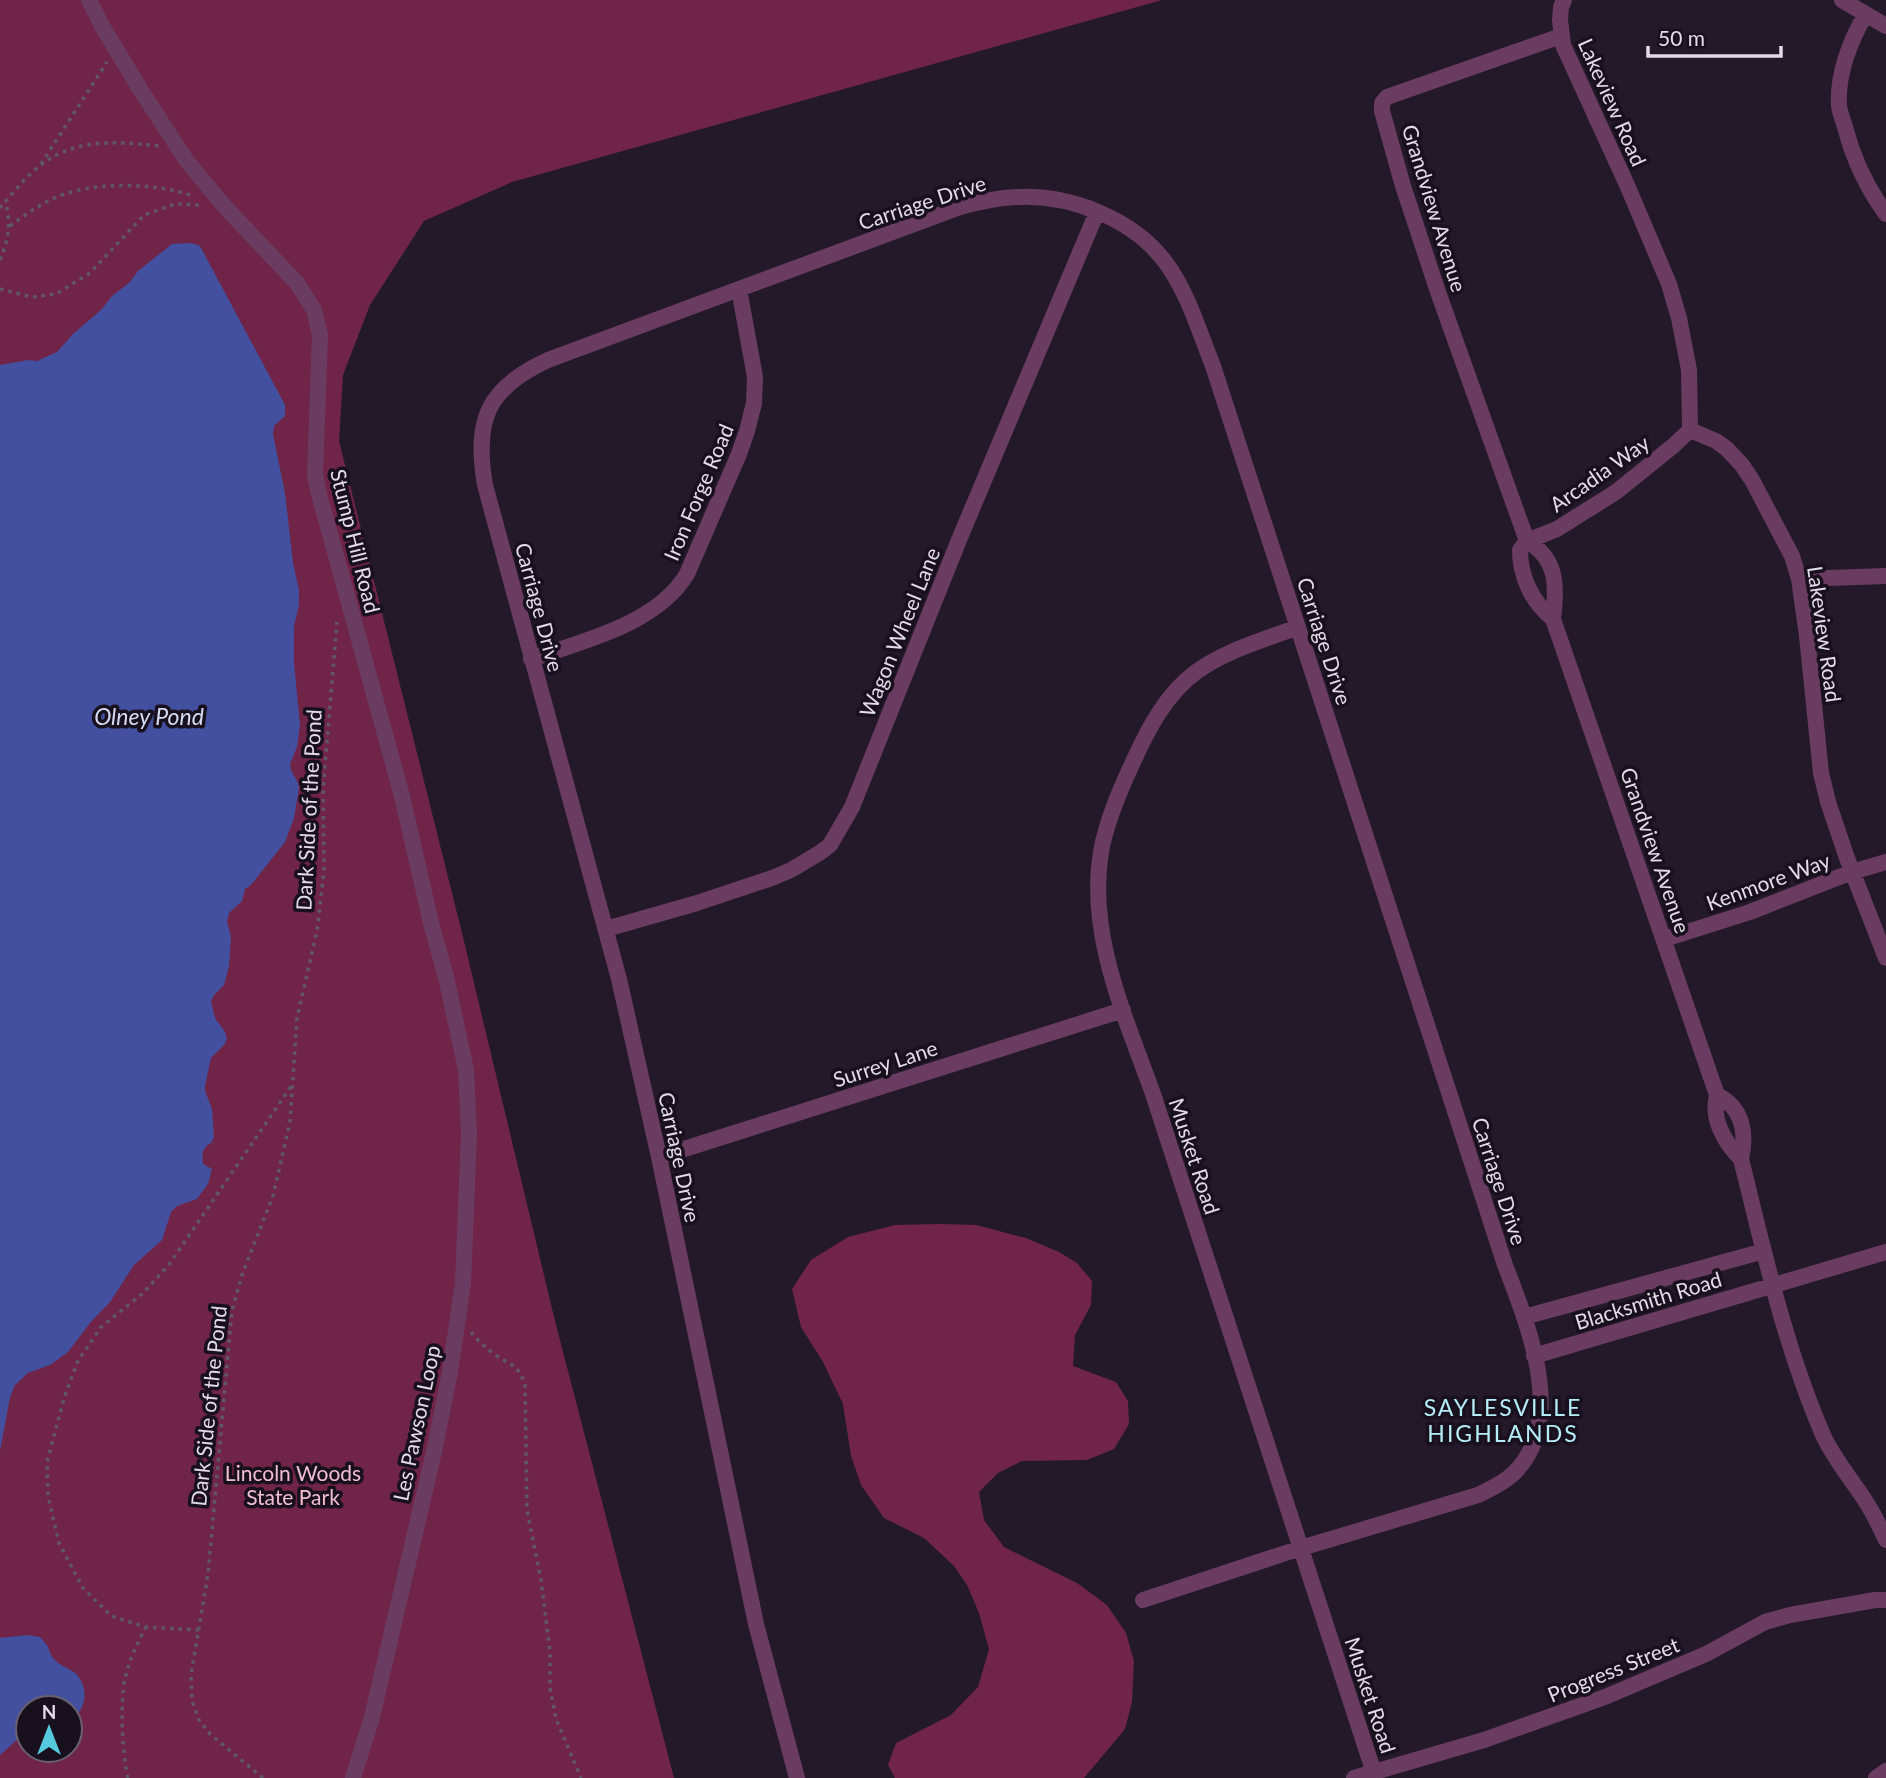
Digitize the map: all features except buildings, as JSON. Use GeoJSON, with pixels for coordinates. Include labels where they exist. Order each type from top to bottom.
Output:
{"type":"FeatureCollection","features":[{"type":"Feature","properties":{"kind":"street","name":"Stump Hill Road"},"geometry":{"type":"LineString","coordinates":[[89,0],[178,148],[225,207],[297,283],[308,298],[319,324],[316,475],[318,494],[402,796],[466,1070]]}},
{"type":"Feature","properties":{"kind":"street"},"geometry":{"type":"LineString","coordinates":[[1561,36],[1561,7],[1564,0]]}},
{"type":"Feature","properties":{"kind":"street"},"geometry":{"type":"LineString","coordinates":[[1842,0],[1886,26]]}},
{"type":"Feature","properties":{"kind":"street"},"geometry":{"type":"LineString","coordinates":[[1866,14],[1850,45],[1840,84],[1839,107],[1851,149],[1886,215]]}},
{"type":"Feature","properties":{"kind":"street","name":"Lakeview Road"},"geometry":{"type":"LineString","coordinates":[[1561,36],[1563,46],[1669,284],[1688,359],[1690,430],[1716,441],[1742,465],[1792,556],[1799,579],[1811,661],[1821,773],[1852,872],[1886,958]]}},
{"type":"Feature","properties":{"kind":"street","name":"Grandview Avenue"},"geometry":{"type":"LineString","coordinates":[[1553,619],[1556,596],[1553,573],[1543,552],[1527,541],[1420,239],[1397,165],[1382,103],[1387,97],[1409,88],[1561,36]]}},
{"type":"Feature","properties":{"kind":"street","name":"Carriage Drive"},"geometry":{"type":"LineString","coordinates":[[797,1778],[756,1624],[628,1020],[606,929],[488,497],[481,458],[481,437],[487,414],[495,398],[510,382],[548,360],[960,207],[994,199],[1036,197],[1060,200],[1126,224],[1166,262],[1181,286],[1213,366],[1524,1317],[1541,1388],[1539,1424],[1528,1456],[1515,1472],[1500,1484],[1478,1495],[1301,1548],[1143,1600]]}},
{"type":"Feature","properties":{"kind":"street","name":"Wagon Wheel Lane"},"geometry":{"type":"LineString","coordinates":[[606,929],[772,878],[830,845],[852,807],[961,535],[1097,212]]}},
{"type":"Feature","properties":{"kind":"street","name":"Iron Forge Road"},"geometry":{"type":"LineString","coordinates":[[531,659],[638,618],[671,594],[687,574],[739,454],[754,403],[755,377],[739,289]]}},
{"type":"Feature","properties":{"kind":"street","name":"Arcadia Way"},"geometry":{"type":"LineString","coordinates":[[1527,541],[1557,529],[1616,492],[1690,430]]}},
{"type":"Feature","properties":{"kind":"street","name":"Grandview Avenue"},"geometry":{"type":"LineString","coordinates":[[1527,541],[1520,550],[1524,577],[1535,601],[1553,619],[1665,939],[1717,1095],[1714,1105],[1719,1127],[1727,1144],[1741,1159],[1790,1346],[1804,1387],[1824,1437],[1868,1504],[1886,1540]]}},
{"type":"Feature","properties":{"kind":"street"},"geometry":{"type":"LineString","coordinates":[[1799,579],[1886,576]]}},
{"type":"Feature","properties":{"kind":"street","name":"Musket Road"},"geometry":{"type":"LineString","coordinates":[[1298,627],[1211,662],[1193,674],[1171,696],[1149,728],[1107,826],[1101,852],[1098,905],[1109,964],[1123,1010],[1374,1773]]}},
{"type":"Feature","properties":{"kind":"street","name":"Kenmore Way"},"geometry":{"type":"LineString","coordinates":[[1665,939],[1750,912],[1852,872],[1886,862]]}},
{"type":"Feature","properties":{"kind":"street","name":"Surrey Lane"},"geometry":{"type":"LineString","coordinates":[[659,1157],[1123,1010]]}},
{"type":"Feature","properties":{"kind":"street","name":"Les Pawson Loop"},"geometry":{"type":"LineString","coordinates":[[353,1778],[372,1717],[450,1373],[463,1283],[468,1202],[466,1070]]}},
{"type":"Feature","properties":{"kind":"street","name":"Blacksmith Road"},"geometry":{"type":"LineString","coordinates":[[1524,1317],[1764,1251]]}},
{"type":"Feature","properties":{"kind":"street","name":"Blacksmith Road"},"geometry":{"type":"LineString","coordinates":[[1534,1356],[1886,1252]]}},
{"type":"Feature","properties":{"kind":"street","name":"Progress Street"},"geometry":{"type":"LineString","coordinates":[[1354,1778],[1484,1740],[1605,1697],[1706,1654],[1765,1622],[1875,1600],[1886,1601]]}},
{"type":"Feature","properties":{"kind":"street"},"geometry":{"type":"LineString","coordinates":[[1876,1778],[1886,1772]]}},
{"type":"Feature","properties":{"kind":"path"},"geometry":{"type":"LineString","coordinates":[[0,208],[41,165],[116,48]]}},
{"type":"Feature","properties":{"kind":"path"},"geometry":{"type":"LineString","coordinates":[[41,165],[62,152],[85,144],[126,143],[178,148]]}},
{"type":"Feature","properties":{"kind":"path"},"geometry":{"type":"LineString","coordinates":[[10,226],[54,198],[105,187],[134,186],[180,191],[225,207]]}},
{"type":"Feature","properties":{"kind":"path"},"geometry":{"type":"LineString","coordinates":[[0,260],[10,226],[6,201]]}},
{"type":"Feature","properties":{"kind":"path"},"geometry":{"type":"LineString","coordinates":[[0,281],[2,290],[32,297],[56,294],[90,273],[144,215],[175,204],[225,207]]}},
{"type":"Feature","properties":{"kind":"path","name":"Dark Side of the Pond"},"geometry":{"type":"LineString","coordinates":[[263,1778],[210,1734],[199,1720],[192,1701],[191,1675],[208,1574],[232,1310],[243,1272],[273,1196],[290,1122],[298,1018],[317,931],[324,871],[323,790],[337,619]]}},
{"type":"Feature","properties":{"kind":"path"},"geometry":{"type":"LineString","coordinates":[[199,1630],[146,1628],[111,1616],[83,1588],[59,1543],[48,1496],[47,1462],[65,1395],[78,1361],[101,1327],[142,1294],[167,1266],[293,1084]]}},
{"type":"Feature","properties":{"kind":"path"},"geometry":{"type":"LineString","coordinates":[[458,1317],[481,1344],[514,1365],[525,1385],[527,1510],[541,1580],[550,1652],[550,1688],[556,1719],[581,1778]]}},
{"type":"Feature","properties":{"kind":"path"},"geometry":{"type":"LineString","coordinates":[[128,1778],[122,1725],[124,1681],[135,1647],[146,1628]]}},
{"type":"Feature","properties":{"kind":"green space","name":"Lincoln Woods State Park"},"geometry":{"type":"Polygon","coordinates":[[[0,0],[1162,0],[512,182],[424,221],[370,305],[343,375],[339,441],[463,937],[555,1321],[674,1778],[0,1778],[0,0]]]}},
{"type":"Feature","properties":{"kind":"green space"},"geometry":{"type":"Polygon","coordinates":[[[895,1225],[976,1225],[1026,1238],[1077,1263],[1092,1281],[1091,1305],[1075,1335],[1073,1366],[1116,1382],[1128,1401],[1129,1424],[1114,1449],[1087,1460],[1022,1461],[998,1473],[979,1492],[984,1520],[1004,1547],[1077,1583],[1107,1605],[1126,1633],[1134,1661],[1132,1702],[1125,1729],[1084,1778],[895,1778],[888,1765],[896,1743],[951,1715],[978,1687],[989,1649],[979,1613],[967,1585],[954,1566],[924,1538],[884,1518],[861,1485],[851,1456],[843,1404],[823,1362],[801,1327],[792,1289],[811,1260],[848,1237],[895,1225]]]}},
{"type":"Feature","properties":{"kind":"water","name":"Olney Pond"},"geometry":{"type":"Polygon","coordinates":[[[191,243],[200,246],[285,405],[285,416],[274,426],[273,434],[285,493],[299,590],[294,626],[294,663],[300,725],[297,747],[290,764],[299,788],[294,818],[285,842],[245,889],[242,901],[229,913],[229,966],[224,985],[211,1001],[215,1018],[227,1039],[211,1058],[205,1086],[212,1109],[214,1137],[203,1154],[203,1164],[212,1169],[208,1184],[197,1199],[177,1206],[171,1212],[162,1240],[134,1265],[110,1302],[68,1352],[50,1365],[28,1373],[15,1385],[10,1397],[0,1451],[0,365],[37,361],[57,352],[112,296],[130,282],[138,271],[172,244],[191,243]]]}},
{"type":"Feature","properties":{"kind":"water"},"geometry":{"type":"Polygon","coordinates":[[[27,1635],[40,1637],[53,1658],[78,1676],[85,1694],[84,1700],[84,1694],[14,1694],[14,1742],[0,1755],[0,1638],[27,1635]]]}},
{"type":"Feature","properties":{"kind":"district","name":"SAYLESVILLE HIGHLANDS"},"geometry":{"type":"Point","coordinates":[1503,1420]}}]}
